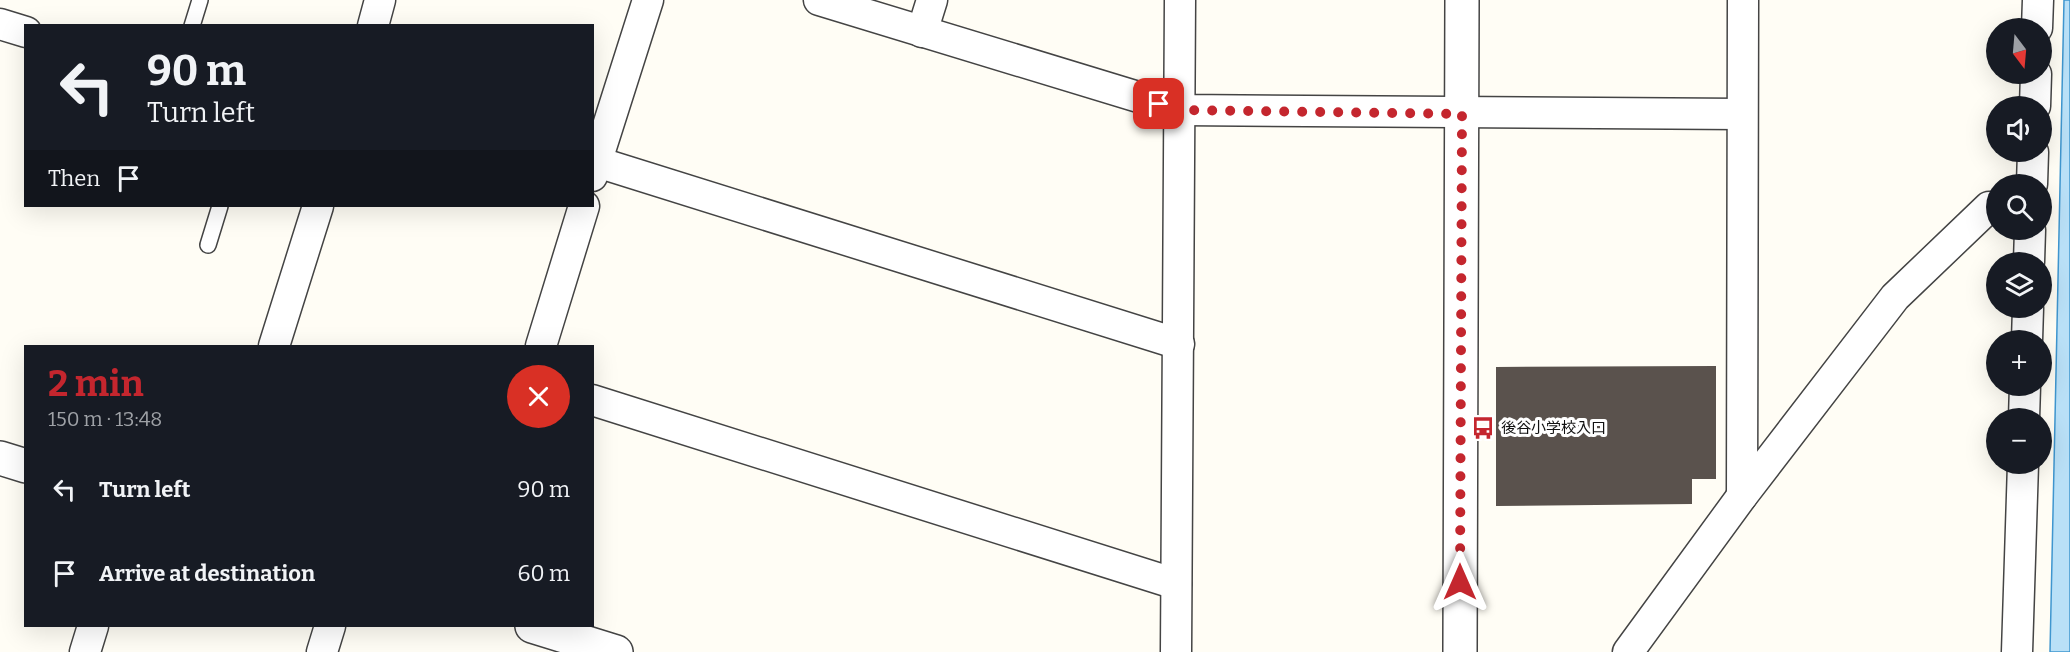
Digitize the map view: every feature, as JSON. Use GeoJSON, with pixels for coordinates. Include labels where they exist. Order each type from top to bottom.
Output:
{"type":"FeatureCollection","features":[{"type":"Feature","properties":{"kind":"street"},"geometry":{"type":"LineString","coordinates":[[374,24],[380,0]]}},
{"type":"Feature","properties":{"kind":"street"},"geometry":{"type":"LineString","coordinates":[[648,0],[595,169],[1179,344]]}},
{"type":"Feature","properties":{"kind":"street"},"geometry":{"type":"LineString","coordinates":[[819,0],[1181,110],[1462,114],[1742,114]]}},
{"type":"Feature","properties":{"kind":"street"},"geometry":{"type":"LineString","coordinates":[[922,32],[932,0]]}},
{"type":"Feature","properties":{"kind":"street"},"geometry":{"type":"LineString","coordinates":[[1176,652],[1180,0]]}},
{"type":"Feature","properties":{"kind":"street"},"geometry":{"type":"LineString","coordinates":[[1460,652],[1462,0]]}},
{"type":"Feature","properties":{"kind":"street"},"geometry":{"type":"LineString","coordinates":[[1742,496],[1743,0]]}},
{"type":"Feature","properties":{"kind":"street"},"geometry":{"type":"LineString","coordinates":[[2037,18],[2038,0]]}},
{"type":"Feature","properties":{"kind":"street"},"geometry":{"type":"LineString","coordinates":[[0,24],[24,31]]}},
{"type":"Feature","properties":{"kind":"street"},"geometry":{"type":"LineString","coordinates":[[274,345],[318,207]]}},
{"type":"Feature","properties":{"kind":"street"},"geometry":{"type":"LineString","coordinates":[[541,345],[584,207]]}},
{"type":"Feature","properties":{"kind":"street"},"geometry":{"type":"LineString","coordinates":[[1628,652],[1742,496],[1895,297],[1986,210]]}},
{"type":"Feature","properties":{"kind":"street"},"geometry":{"type":"LineString","coordinates":[[594,401],[1176,584]]}},
{"type":"Feature","properties":{"kind":"street"},"geometry":{"type":"LineString","coordinates":[[0,458],[24,465]]}},
{"type":"Feature","properties":{"kind":"street"},"geometry":{"type":"LineString","coordinates":[[2017,652],[2023,474]]}},
{"type":"Feature","properties":{"kind":"street"},"geometry":{"type":"LineString","coordinates":[[84,652],[93,627]]}},
{"type":"Feature","properties":{"kind":"street"},"geometry":{"type":"LineString","coordinates":[[322,652],[330,627]]}},
{"type":"Feature","properties":{"kind":"street"},"geometry":{"type":"LineString","coordinates":[[535,627],[616,652]]}},
{"type":"Feature","properties":{"kind":"lane"},"geometry":{"type":"LineString","coordinates":[[193,24],[200,0]]}},
{"type":"Feature","properties":{"kind":"lane"},"geometry":{"type":"LineString","coordinates":[[208,245],[220,207]]}},
{"type":"Feature","properties":{"kind":"water"},"geometry":{"type":"Polygon","coordinates":[[[2064,0],[2070,0],[2070,652],[2050,652],[2064,0]]]}},
{"type":"Feature","properties":{"kind":"building"},"geometry":{"type":"Polygon","coordinates":[[[1716,366],[1716,479],[1692,479],[1692,504],[1496,506],[1496,367],[1716,366]]]}},
{"type":"Feature","properties":{"kind":"place","name":"後谷小学校入口"},"geometry":{"type":"Point","coordinates":[1483,428]}},
{"type":"Feature","properties":{"kind":"route"},"geometry":{"type":"LineString","coordinates":[[1159,104],[1181,110],[1462,114],[1460,582]]}}]}
